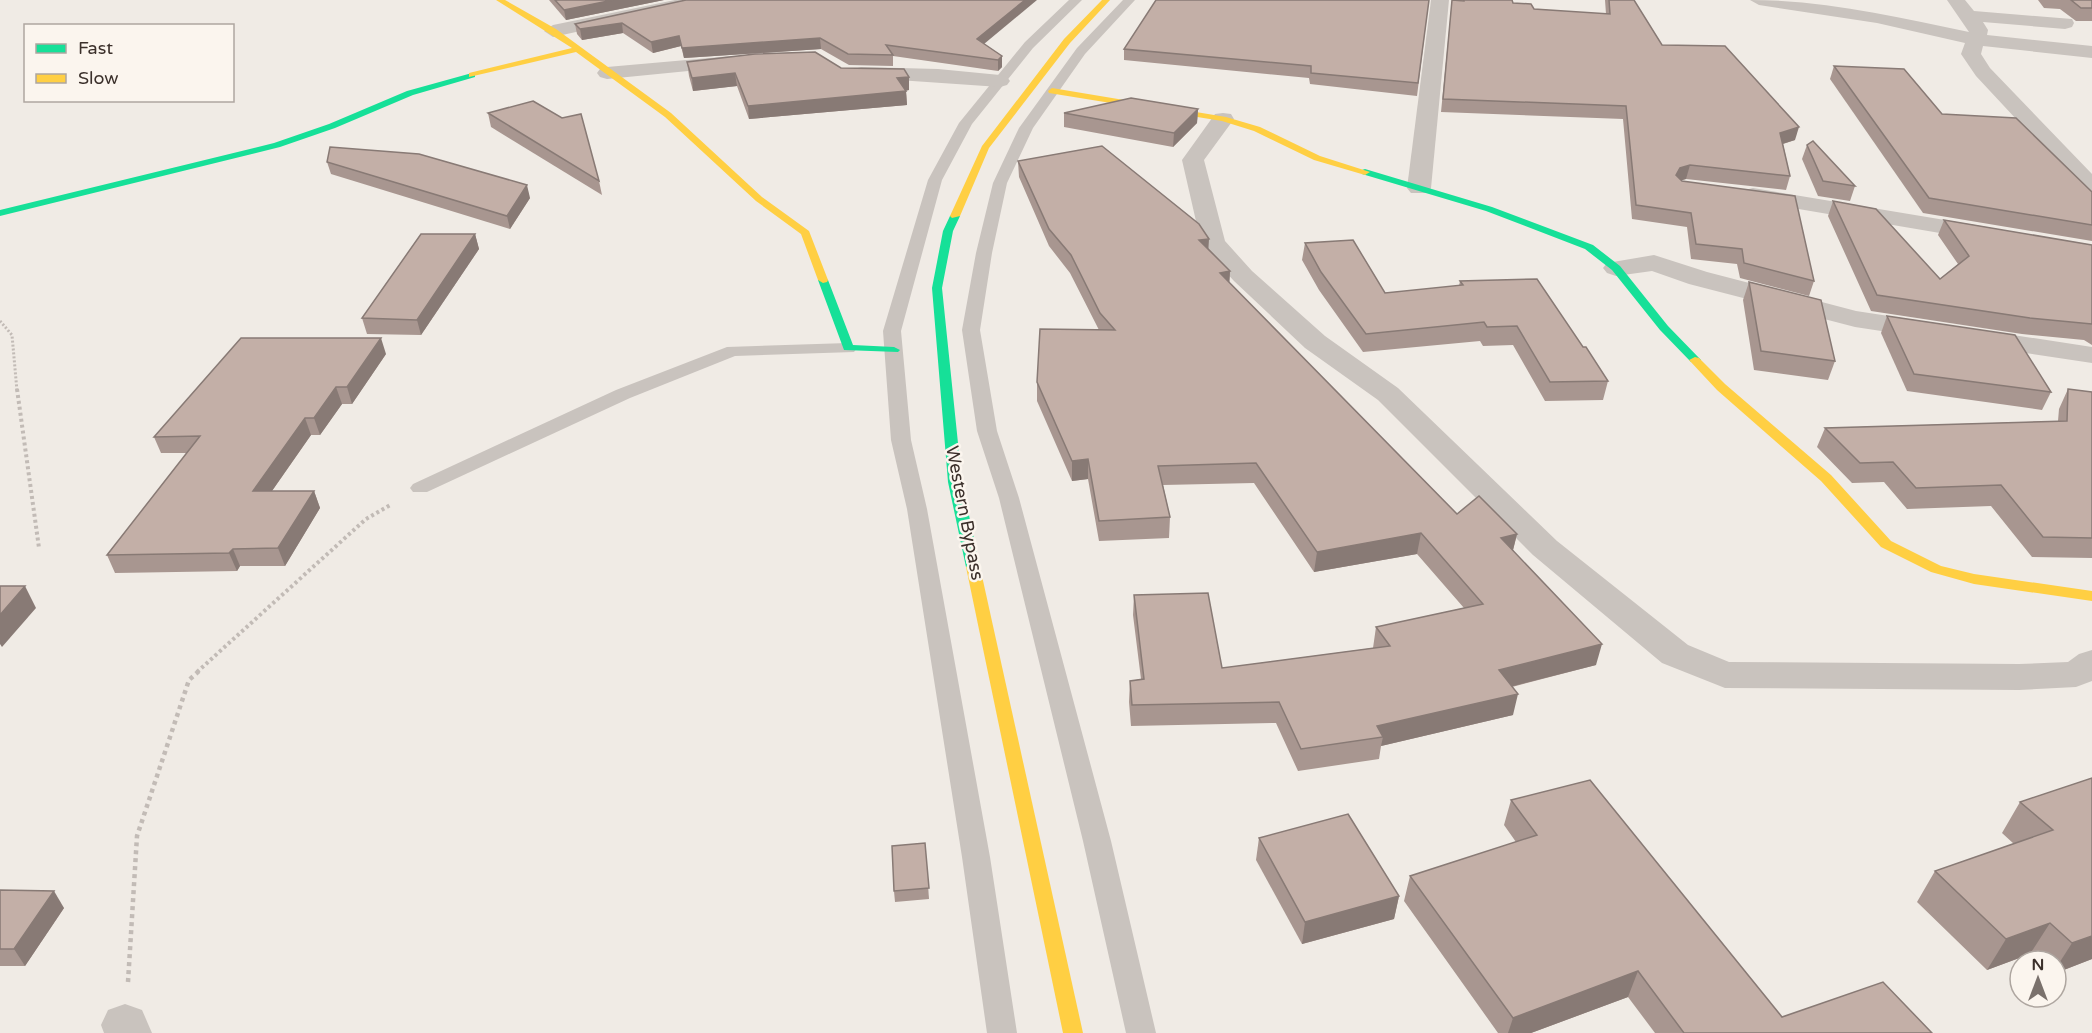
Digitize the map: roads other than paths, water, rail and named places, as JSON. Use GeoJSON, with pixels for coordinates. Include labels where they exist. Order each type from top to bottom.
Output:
{"type":"FeatureCollection","features":[{"type":"Feature","properties":{"kind":"street"},"geometry":{"type":"LineString","coordinates":[[500,0],[553,31],[607,73],[668,115],[759,199],[805,233],[848,348],[894,350]]}},
{"type":"Feature","properties":{"kind":"street"},"geometry":{"type":"LineString","coordinates":[[553,31],[700,0]]}},
{"type":"Feature","properties":{"kind":"street","name":"Western Bypass"},"geometry":{"type":"LineString","coordinates":[[1073,1033],[955,482],[937,288],[948,231],[985,148],[1039,74],[1106,0]]}},
{"type":"Feature","properties":{"kind":"street"},"geometry":{"type":"LineString","coordinates":[[1419,188],[1440,0]]}},
{"type":"Feature","properties":{"kind":"street"},"geometry":{"type":"LineString","coordinates":[[1765,0],[1877,18],[1978,40],[2092,52]]}},
{"type":"Feature","properties":{"kind":"street"},"geometry":{"type":"LineString","coordinates":[[1956,0],[1979,30],[1978,40],[1971,54],[1983,72],[2092,187]]}},
{"type":"Feature","properties":{"kind":"street"},"geometry":{"type":"LineString","coordinates":[[1970,16],[2065,23]]}},
{"type":"Feature","properties":{"kind":"street"},"geometry":{"type":"LineString","coordinates":[[0,213],[276,145],[332,126],[410,93],[493,69],[578,50]]}},
{"type":"Feature","properties":{"kind":"street"},"geometry":{"type":"LineString","coordinates":[[607,73],[694,67],[756,59]]}},
{"type":"Feature","properties":{"kind":"street"},"geometry":{"type":"LineString","coordinates":[[843,73],[938,75],[1000,81]]}},
{"type":"Feature","properties":{"kind":"street"},"geometry":{"type":"LineString","coordinates":[[1052,91],[1223,119],[1257,129],[1317,158],[1489,209],[1589,247],[1616,268],[1664,328],[1722,387],[1826,478],[1886,544],[1936,568],[1974,579],[2092,596]]}},
{"type":"Feature","properties":{"kind":"street"},"geometry":{"type":"LineString","coordinates":[[1223,119],[1193,160],[1213,243],[1243,276],[1315,342],[1388,394],[1545,548],[1675,654],[1725,675],[2019,677],[2076,674],[2092,663]]}},
{"type":"Feature","properties":{"kind":"street"},"geometry":{"type":"LineString","coordinates":[[1727,192],[2011,238]]}},
{"type":"Feature","properties":{"kind":"street"},"geometry":{"type":"LineString","coordinates":[[1616,268],[1654,263],[1698,278],[1855,319],[2092,355]]}},
{"type":"Feature","properties":{"kind":"lane"},"geometry":{"type":"LineString","coordinates":[[1002,1033],[976,857],[925,555],[901,440],[892,332],[913,251],[935,180],[966,123],[1029,45],[1076,0]]}},
{"type":"Feature","properties":{"kind":"lane"},"geometry":{"type":"LineString","coordinates":[[1129,0],[1081,51],[1026,128],[1000,183],[984,253],[971,330],[987,431],[1009,498],[1097,841],[1141,1033]]}},
{"type":"Feature","properties":{"kind":"lane"},"geometry":{"type":"LineString","coordinates":[[420,488],[623,394],[733,351],[848,348]]}}]}
